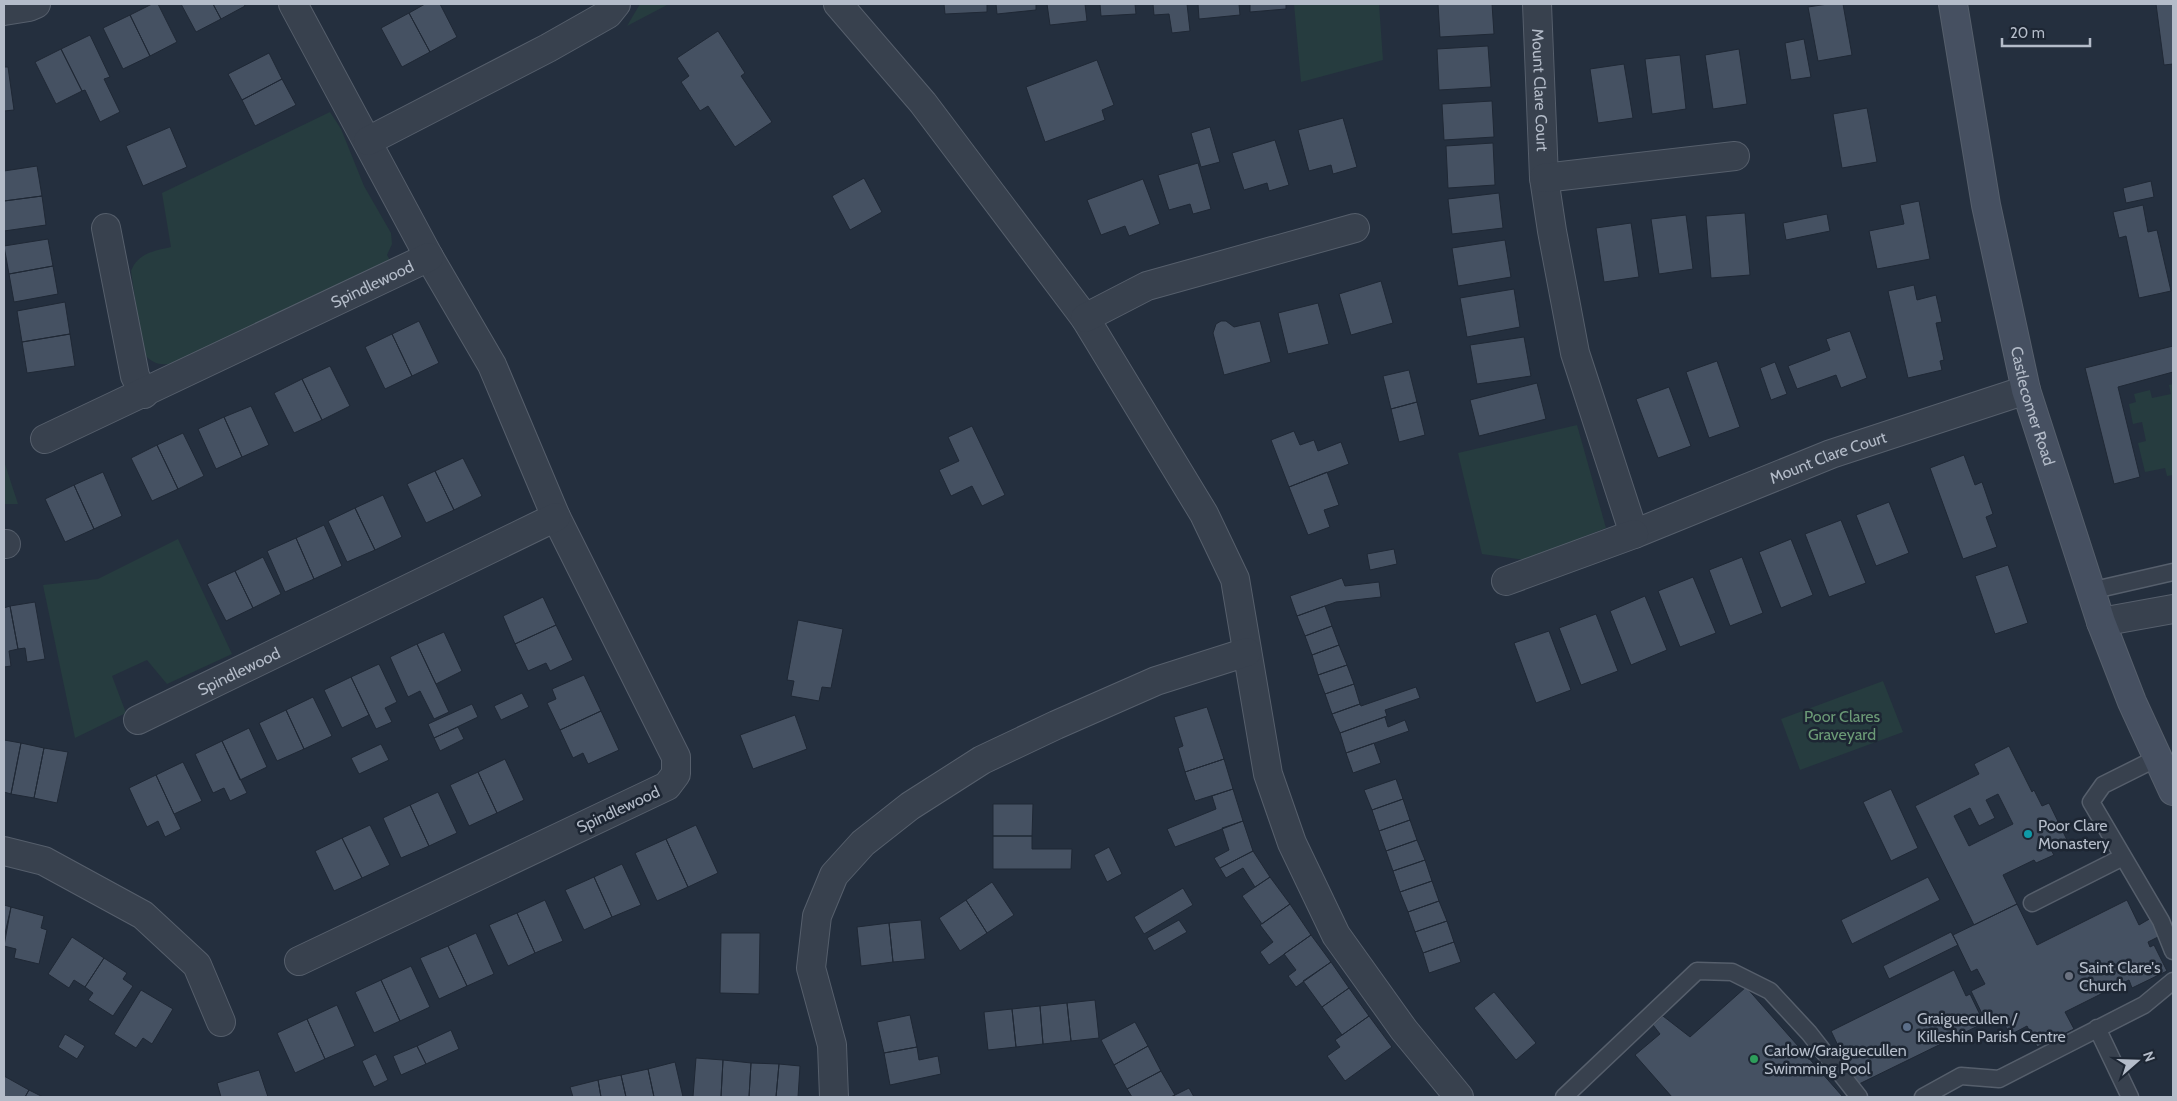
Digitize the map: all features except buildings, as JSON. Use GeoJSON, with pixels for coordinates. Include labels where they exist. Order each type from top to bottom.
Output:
{"type":"FeatureCollection","features":[{"type":"Feature","properties":{"kind":"main road","name":"Castlecomer Road"},"geometry":{"type":"LineString","coordinates":[[1952,4],[1986,205],[2026,390],[2101,622],[2132,702],[2173,791]]}},
{"type":"Feature","properties":{"kind":"street"},"geometry":{"type":"LineString","coordinates":[[4,11],[36,4]]}},
{"type":"Feature","properties":{"kind":"street","name":"Spindlewood"},"geometry":{"type":"LineString","coordinates":[[294,4],[429,257],[492,365],[556,517],[676,758],[676,774],[667,786],[298,962]]}},
{"type":"Feature","properties":{"kind":"street"},"geometry":{"type":"LineString","coordinates":[[368,141],[548,48],[608,14],[616,4]]}},
{"type":"Feature","properties":{"kind":"street"},"geometry":{"type":"LineString","coordinates":[[838,4],[923,103],[1085,318],[1204,514],[1235,579],[1268,774],[1292,844],[1336,934],[1404,1030],[1459,1097]]}},
{"type":"Feature","properties":{"kind":"street","name":"Mount Clare Court"},"geometry":{"type":"LineString","coordinates":[[1537,4],[1544,178],[1575,353],[1634,534]]}},
{"type":"Feature","properties":{"kind":"street"},"geometry":{"type":"LineString","coordinates":[[1544,178],[1735,156]]}},
{"type":"Feature","properties":{"kind":"street"},"geometry":{"type":"LineString","coordinates":[[106,228],[135,376],[144,394]]}},
{"type":"Feature","properties":{"kind":"street"},"geometry":{"type":"LineString","coordinates":[[1085,318],[1148,286],[1355,228]]}},
{"type":"Feature","properties":{"kind":"street","name":"Spindlewood"},"geometry":{"type":"LineString","coordinates":[[45,439],[144,394],[429,257]]}},
{"type":"Feature","properties":{"kind":"street","name":"Mount Clare Court"},"geometry":{"type":"LineString","coordinates":[[1506,581],[1634,534],[1831,454],[2026,390]]}},
{"type":"Feature","properties":{"kind":"street","name":"Spindlewood"},"geometry":{"type":"LineString","coordinates":[[138,720],[556,517]]}},
{"type":"Feature","properties":{"kind":"street"},"geometry":{"type":"LineString","coordinates":[[2101,622],[2173,608]]}},
{"type":"Feature","properties":{"kind":"street"},"geometry":{"type":"LineString","coordinates":[[834,1097],[832,1045],[811,968],[817,916],[834,876],[863,843],[910,806],[982,760],[1156,681],[1247,652]]}},
{"type":"Feature","properties":{"kind":"street"},"geometry":{"type":"LineString","coordinates":[[4,851],[44,861],[143,915],[197,965],[221,1022]]}},
{"type":"Feature","properties":{"kind":"lane"},"geometry":{"type":"LineString","coordinates":[[2090,591],[2173,572]]}},
{"type":"Feature","properties":{"kind":"lane"},"geometry":{"type":"LineString","coordinates":[[2157,758],[2103,785],[2091,802],[2161,922],[2173,951]]}},
{"type":"Feature","properties":{"kind":"lane"},"geometry":{"type":"LineString","coordinates":[[2032,903],[2123,857]]}},
{"type":"Feature","properties":{"kind":"lane"},"geometry":{"type":"LineString","coordinates":[[1564,1097],[1697,971],[1732,972],[1770,991],[1809,1033],[1859,1097]]}},
{"type":"Feature","properties":{"kind":"lane"},"geometry":{"type":"LineString","coordinates":[[1922,1097],[1961,1076],[1999,1079],[2144,1005],[2173,981]]}},
{"type":"Feature","properties":{"kind":"lane"},"geometry":{"type":"LineString","coordinates":[[2097,1028],[2130,1097]]}},
{"type":"Feature","properties":{"kind":"green space"},"geometry":{"type":"Polygon","coordinates":[[[640,4],[669,4],[627,26],[640,4]]]}},
{"type":"Feature","properties":{"kind":"green space"},"geometry":{"type":"Polygon","coordinates":[[[1294,4],[1379,4],[1383,60],[1301,82],[1294,4]]]}},
{"type":"Feature","properties":{"kind":"green space"},"geometry":{"type":"Polygon","coordinates":[[[330,112],[341,129],[364,186],[391,233],[392,244],[387,255],[391,262],[181,362],[160,364],[147,358],[143,353],[131,271],[138,260],[147,254],[171,247],[162,193],[330,112]]]}},
{"type":"Feature","properties":{"kind":"green space"},"geometry":{"type":"Polygon","coordinates":[[[2173,384],[2173,475],[2167,476],[2165,468],[2145,472],[2138,443],[2146,441],[2142,422],[2133,424],[2129,404],[2136,402],[2134,394],[2150,390],[2152,398],[2171,394],[2169,385],[2173,384]]]}},
{"type":"Feature","properties":{"kind":"green space"},"geometry":{"type":"Polygon","coordinates":[[[1577,425],[1606,528],[1525,560],[1482,554],[1458,453],[1577,425]]]}},
{"type":"Feature","properties":{"kind":"green space"},"geometry":{"type":"Polygon","coordinates":[[[4,461],[18,504],[4,504],[4,461]]]}},
{"type":"Feature","properties":{"kind":"green space"},"geometry":{"type":"Polygon","coordinates":[[[178,539],[232,654],[167,684],[147,660],[112,676],[126,713],[75,738],[43,585],[98,579],[178,539]]]}},
{"type":"Feature","properties":{"kind":"green space","name":"Poor Clares Graveyard"},"geometry":{"type":"Polygon","coordinates":[[[1883,681],[1903,732],[1800,770],[1781,719],[1883,681]]]}},
{"type":"Feature","properties":{"kind":"place","name":"Poor Clare Monastery"},"geometry":{"type":"Point","coordinates":[2028,834]}},
{"type":"Feature","properties":{"kind":"place","name":"Saint Clare's Church"},"geometry":{"type":"Point","coordinates":[2069,976]}},
{"type":"Feature","properties":{"kind":"place","name":"Graiguecullen / Killeshin Parish Centre"},"geometry":{"type":"Point","coordinates":[1907,1027]}},
{"type":"Feature","properties":{"kind":"place","name":"Carlow/Graiguecullen Swimming Pool"},"geometry":{"type":"Point","coordinates":[1754,1059]}}]}
